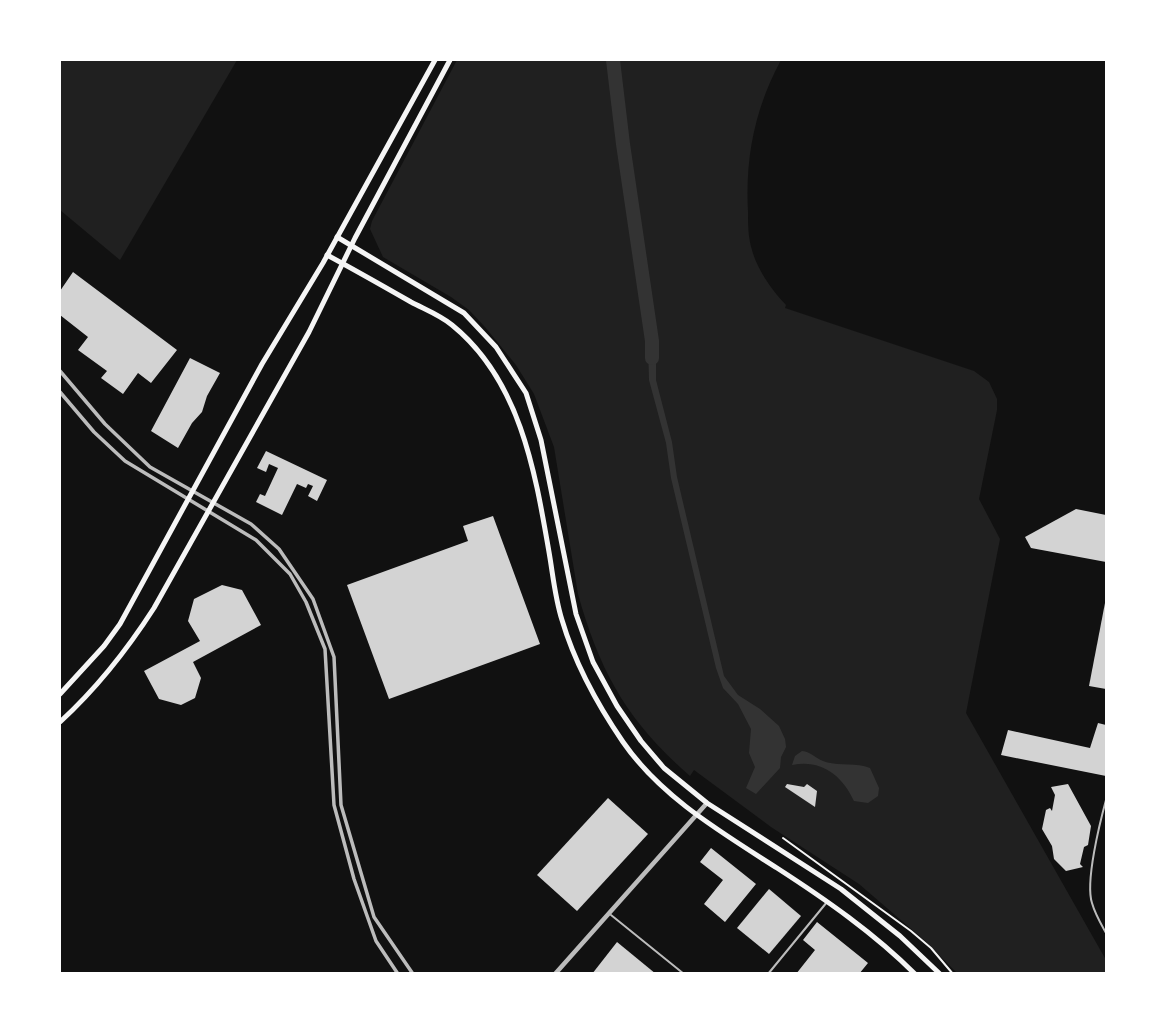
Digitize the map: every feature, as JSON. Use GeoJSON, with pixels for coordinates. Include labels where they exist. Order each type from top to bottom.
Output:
{"type":"FeatureCollection","features":[{"type":"Feature","properties":{"kind":"main road"},"geometry":{"type":"LineString","coordinates":[[60,694],[104,646],[120,624],[274,343],[327,256],[435,60]]}},
{"type":"Feature","properties":{"kind":"main road"},"geometry":{"type":"LineString","coordinates":[[60,722],[93,690],[139,631],[309,332],[351,245],[450,60]]}},
{"type":"Feature","properties":{"kind":"main road"},"geometry":{"type":"LineString","coordinates":[[337,237],[464,313],[496,347],[526,393],[541,440],[573,604],[593,662],[617,706],[641,741],[664,768],[707,803],[841,888],[900,936],[940,974]]}},
{"type":"Feature","properties":{"kind":"main road"},"geometry":{"type":"LineString","coordinates":[[327,256],[451,324],[486,360],[506,394],[528,444],[561,618],[579,667],[606,715],[639,763],[653,780],[697,814],[827,901],[883,944],[915,974]]}},
{"type":"Feature","properties":{"kind":"street"},"geometry":{"type":"LineString","coordinates":[[60,372],[105,424],[150,467],[251,524],[279,549],[313,599],[334,657],[341,805],[374,917],[413,974]]}},
{"type":"Feature","properties":{"kind":"street"},"geometry":{"type":"LineString","coordinates":[[60,392],[94,432],[125,461],[256,540],[290,574],[306,602],[325,649],[334,805],[376,941],[398,974]]}},
{"type":"Feature","properties":{"kind":"street"},"geometry":{"type":"LineString","coordinates":[[328,691],[336,690]]}},
{"type":"Feature","properties":{"kind":"street"},"geometry":{"type":"LineString","coordinates":[[555,974],[707,803]]}},
{"type":"Feature","properties":{"kind":"lane"},"geometry":{"type":"LineString","coordinates":[[1107,800],[1094,858],[1091,890],[1091,902],[1107,933]]}},
{"type":"Feature","properties":{"kind":"lane"},"geometry":{"type":"LineString","coordinates":[[768,974],[827,901]]}},
{"type":"Feature","properties":{"kind":"lane"},"geometry":{"type":"LineString","coordinates":[[611,914],[684,974]]}},
{"type":"Feature","properties":{"kind":"path"},"geometry":{"type":"LineString","coordinates":[[783,838],[911,931],[931,948],[953,974]]}},
{"type":"Feature","properties":{"kind":"shaded area"},"geometry":{"type":"Polygon","coordinates":[[[60,60],[237,60],[120,260],[60,210],[60,60]]]}},
{"type":"Feature","properties":{"kind":"shaded area"},"geometry":{"type":"Polygon","coordinates":[[[457,60],[781,60],[764,96],[750,152],[748,226],[754,257],[775,293],[786,305],[785,308],[974,371],[989,382],[997,399],[997,410],[979,499],[1000,539],[966,713],[1106,960],[1106,973],[957,973],[924,940],[859,884],[771,827],[694,770],[690,776],[649,736],[633,716],[596,648],[578,594],[554,447],[534,394],[516,365],[469,310],[383,257],[370,229],[457,60]]]}},
{"type":"Feature","properties":{"kind":"shaded area"},"geometry":{"type":"Polygon","coordinates":[[[656,340],[656,380],[724,676],[738,695],[760,709],[779,726],[785,739],[786,747],[780,768],[756,794],[746,788],[755,767],[749,753],[751,729],[738,704],[723,688],[716,668],[671,478],[666,443],[649,380],[648,341],[656,340]]]}},
{"type":"Feature","properties":{"kind":"shaded area"},"geometry":{"type":"Polygon","coordinates":[[[802,751],[829,763],[870,768],[879,788],[878,796],[868,803],[854,801],[843,784],[829,771],[812,764],[792,765],[795,756],[802,751]]]}},
{"type":"Feature","properties":{"kind":"building"},"geometry":{"type":"Polygon","coordinates":[[[73,272],[177,350],[151,383],[138,373],[123,394],[101,378],[107,371],[78,350],[88,337],[60,315],[60,291],[73,272]]]}},
{"type":"Feature","properties":{"kind":"building"},"geometry":{"type":"Polygon","coordinates":[[[190,358],[220,373],[207,396],[202,412],[192,423],[178,448],[151,431],[190,358]]]}},
{"type":"Feature","properties":{"kind":"building"},"geometry":{"type":"Polygon","coordinates":[[[266,451],[327,480],[317,501],[308,496],[313,486],[308,484],[306,488],[297,484],[282,515],[256,502],[260,494],[265,496],[278,468],[269,464],[266,472],[257,468],[266,451]]]}},
{"type":"Feature","properties":{"kind":"building"},"geometry":{"type":"Polygon","coordinates":[[[1076,509],[1106,515],[1106,562],[1031,548],[1025,537],[1076,509]]]}},
{"type":"Feature","properties":{"kind":"building"},"geometry":{"type":"Polygon","coordinates":[[[493,516],[540,644],[389,699],[347,585],[468,541],[463,526],[493,516]]]}},
{"type":"Feature","properties":{"kind":"building"},"geometry":{"type":"Polygon","coordinates":[[[222,585],[242,590],[261,625],[193,662],[201,678],[195,698],[181,705],[159,699],[144,671],[200,641],[188,621],[194,599],[222,585]]]}},
{"type":"Feature","properties":{"kind":"building"},"geometry":{"type":"Polygon","coordinates":[[[1106,603],[1106,689],[1089,686],[1106,603]]]}},
{"type":"Feature","properties":{"kind":"building"},"geometry":{"type":"Polygon","coordinates":[[[1098,723],[1106,725],[1106,776],[1001,755],[1008,730],[1090,748],[1098,723]]]}},
{"type":"Feature","properties":{"kind":"building"},"geometry":{"type":"Polygon","coordinates":[[[787,784],[804,787],[807,784],[817,791],[815,807],[785,787],[787,784]]]}},
{"type":"Feature","properties":{"kind":"building"},"geometry":{"type":"Polygon","coordinates":[[[1068,784],[1091,826],[1088,845],[1084,847],[1080,864],[1083,867],[1066,871],[1054,859],[1052,846],[1042,829],[1046,810],[1050,808],[1052,811],[1055,795],[1051,787],[1068,784]]]}},
{"type":"Feature","properties":{"kind":"building"},"geometry":{"type":"Polygon","coordinates":[[[608,798],[648,834],[577,911],[537,875],[608,798]]]}},
{"type":"Feature","properties":{"kind":"building"},"geometry":{"type":"Polygon","coordinates":[[[711,848],[756,884],[725,922],[704,904],[723,880],[700,862],[711,848]]]}},
{"type":"Feature","properties":{"kind":"building"},"geometry":{"type":"Polygon","coordinates":[[[769,889],[801,916],[769,954],[737,928],[769,889]]]}},
{"type":"Feature","properties":{"kind":"building"},"geometry":{"type":"Polygon","coordinates":[[[817,922],[868,963],[859,974],[796,974],[815,950],[803,940],[817,922]]]}},
{"type":"Feature","properties":{"kind":"building"},"geometry":{"type":"Polygon","coordinates":[[[617,942],[656,974],[592,974],[617,942]]]}},
{"type":"Feature","properties":{"kind":"waterway"},"geometry":{"type":"LineString","coordinates":[[613,60],[652,341],[652,358]]}}]}
